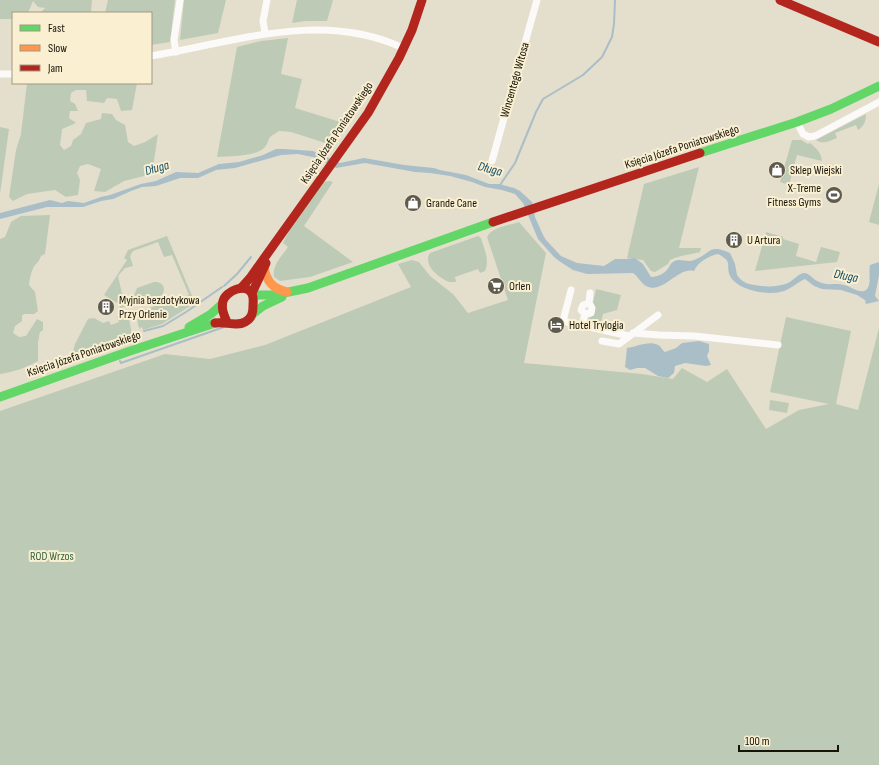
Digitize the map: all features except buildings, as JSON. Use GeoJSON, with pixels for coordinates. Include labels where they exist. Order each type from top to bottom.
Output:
{"type":"FeatureCollection","features":[{"type":"Feature","properties":{"kind":"main road","name":"Księcia Józefa Poniatowskiego"},"geometry":{"type":"LineString","coordinates":[[241,288],[248,282],[270,252],[368,112],[403,48],[422,0]]}},
{"type":"Feature","properties":{"kind":"main road"},"geometry":{"type":"LineString","coordinates":[[780,0],[879,42]]}},
{"type":"Feature","properties":{"kind":"main road","name":"Księcia Józefa Poniatowskiego"},"geometry":{"type":"LineString","coordinates":[[289,294],[539,206],[798,122],[831,109],[879,86]]}},
{"type":"Feature","properties":{"kind":"main road","name":"Księcia Józefa Poniatowskiego"},"geometry":{"type":"LineString","coordinates":[[253,294],[270,252]]}},
{"type":"Feature","properties":{"kind":"main road"},"geometry":{"type":"LineString","coordinates":[[264,267],[266,277],[271,285],[289,294]]}},
{"type":"Feature","properties":{"kind":"main road"},"geometry":{"type":"LineString","coordinates":[[241,288],[248,290],[253,294],[262,296],[289,294],[263,306],[254,313],[250,319],[242,323],[234,324],[227,322],[224,316],[222,304],[227,294],[241,288]]}},
{"type":"Feature","properties":{"kind":"main road"},"geometry":{"type":"LineString","coordinates":[[253,294],[254,313]]}},
{"type":"Feature","properties":{"kind":"main road","name":"Księcia Józefa Poniatowskiego"},"geometry":{"type":"LineString","coordinates":[[175,335],[211,314],[222,304]]}},
{"type":"Feature","properties":{"kind":"main road","name":"Księcia Józefa Poniatowskiego"},"geometry":{"type":"LineString","coordinates":[[0,396],[175,335],[217,323],[227,322]]}},
{"type":"Feature","properties":{"kind":"street"},"geometry":{"type":"LineString","coordinates":[[176,52],[174,40],[180,0]]}},
{"type":"Feature","properties":{"kind":"street"},"geometry":{"type":"LineString","coordinates":[[265,33],[263,21],[268,0]]}},
{"type":"Feature","properties":{"kind":"street","name":"Wincentego Witosa"},"geometry":{"type":"LineString","coordinates":[[492,161],[537,0]]}},
{"type":"Feature","properties":{"kind":"street"},"geometry":{"type":"LineString","coordinates":[[152,56],[265,33],[302,29],[333,31],[373,37],[403,48]]}},
{"type":"Feature","properties":{"kind":"street"},"geometry":{"type":"LineString","coordinates":[[0,74],[12,74]]}},
{"type":"Feature","properties":{"kind":"street"},"geometry":{"type":"LineString","coordinates":[[798,122],[803,134],[809,137],[815,136],[879,102]]}},
{"type":"Feature","properties":{"kind":"street"},"geometry":{"type":"LineString","coordinates":[[571,290],[563,320],[631,334],[701,336],[778,345]]}},
{"type":"Feature","properties":{"kind":"street"},"geometry":{"type":"LineString","coordinates":[[582,325],[586,314],[582,310],[583,305],[588,303],[590,293]]}},
{"type":"Feature","properties":{"kind":"street"},"geometry":{"type":"LineString","coordinates":[[602,341],[619,344],[658,315]]}},
{"type":"Feature","properties":{"kind":"green space"},"geometry":{"type":"Polygon","coordinates":[[[0,0],[92,0],[91,12],[41,12],[45,8],[38,7],[33,1],[28,12],[12,12],[12,19],[0,19],[0,0]]]}},
{"type":"Feature","properties":{"kind":"green space"},"geometry":{"type":"Polygon","coordinates":[[[108,0],[175,0],[170,42],[152,45],[152,12],[105,12],[108,0]]]}},
{"type":"Feature","properties":{"kind":"green space"},"geometry":{"type":"Polygon","coordinates":[[[184,0],[226,0],[218,33],[180,40],[184,0]]]}},
{"type":"Feature","properties":{"kind":"green space"},"geometry":{"type":"Polygon","coordinates":[[[297,0],[333,0],[327,21],[305,21],[292,23],[297,0]]]}},
{"type":"Feature","properties":{"kind":"green space"},"geometry":{"type":"Polygon","coordinates":[[[288,38],[281,74],[302,79],[295,108],[347,124],[332,145],[291,132],[279,131],[270,137],[266,146],[260,151],[242,156],[217,157],[237,47],[261,41],[288,38]]]}},
{"type":"Feature","properties":{"kind":"green space"},"geometry":{"type":"Polygon","coordinates":[[[27,84],[137,84],[132,110],[121,111],[117,99],[107,98],[104,103],[87,101],[86,90],[76,90],[71,93],[70,101],[75,104],[78,111],[70,111],[69,118],[76,123],[62,129],[60,145],[64,150],[71,146],[73,140],[81,134],[86,123],[101,119],[102,113],[112,114],[116,120],[125,125],[128,142],[134,146],[145,142],[158,134],[152,174],[124,181],[105,192],[94,191],[101,169],[88,164],[80,166],[77,173],[80,180],[78,195],[66,197],[55,190],[27,194],[13,201],[9,197],[16,150],[21,134],[27,84]]]}},
{"type":"Feature","properties":{"kind":"green space"},"geometry":{"type":"Polygon","coordinates":[[[866,114],[866,119],[862,127],[858,130],[856,125],[835,133],[837,138],[826,142],[816,140],[866,114]]]}},
{"type":"Feature","properties":{"kind":"green space"},"geometry":{"type":"Polygon","coordinates":[[[0,127],[9,129],[0,194],[0,127]]]}},
{"type":"Feature","properties":{"kind":"green space"},"geometry":{"type":"Polygon","coordinates":[[[792,140],[801,140],[808,144],[810,143],[819,153],[822,161],[797,155],[789,185],[780,182],[792,140]]]}},
{"type":"Feature","properties":{"kind":"green space"},"geometry":{"type":"Polygon","coordinates":[[[699,167],[679,248],[701,248],[700,252],[674,258],[670,260],[668,264],[655,272],[651,271],[643,260],[627,258],[644,184],[699,167]]]}},
{"type":"Feature","properties":{"kind":"green space"},"geometry":{"type":"Polygon","coordinates":[[[324,182],[333,182],[304,226],[353,262],[310,277],[280,281],[274,277],[274,269],[288,247],[283,243],[291,227],[324,182]]]}},
{"type":"Feature","properties":{"kind":"green space"},"geometry":{"type":"Polygon","coordinates":[[[879,184],[879,225],[869,222],[879,184]]]}},
{"type":"Feature","properties":{"kind":"green space"},"geometry":{"type":"Polygon","coordinates":[[[50,215],[45,254],[41,256],[35,265],[29,285],[35,292],[38,311],[34,314],[24,314],[22,316],[22,321],[15,326],[13,333],[19,337],[26,336],[37,319],[43,322],[43,330],[40,332],[38,342],[38,361],[29,366],[0,374],[0,239],[5,237],[11,222],[21,216],[50,215]]]}},
{"type":"Feature","properties":{"kind":"green space","name":"ROD Wrzos"},"geometry":{"type":"Polygon","coordinates":[[[519,222],[546,253],[524,363],[642,374],[673,379],[682,368],[707,382],[727,369],[766,429],[799,410],[829,404],[770,392],[786,317],[851,331],[836,404],[858,410],[879,328],[879,765],[0,765],[0,411],[165,354],[210,359],[265,345],[411,287],[398,264],[412,260],[419,262],[430,276],[453,294],[468,313],[508,300],[487,237],[492,231],[506,225],[519,222]]]}},
{"type":"Feature","properties":{"kind":"green space"},"geometry":{"type":"Polygon","coordinates":[[[766,232],[799,244],[796,256],[816,262],[821,247],[840,252],[837,262],[755,271],[766,232]]]}},
{"type":"Feature","properties":{"kind":"green space"},"geometry":{"type":"Polygon","coordinates":[[[167,236],[195,303],[162,324],[143,330],[142,327],[140,328],[141,331],[139,326],[138,322],[138,318],[141,313],[156,305],[189,295],[172,255],[164,257],[158,242],[133,251],[130,256],[133,266],[125,268],[118,276],[125,307],[120,308],[119,304],[104,295],[127,260],[124,258],[128,250],[167,236]]]}},
{"type":"Feature","properties":{"kind":"green space"},"geometry":{"type":"Polygon","coordinates":[[[478,236],[481,238],[486,254],[487,263],[485,271],[480,273],[478,269],[455,277],[456,282],[449,282],[441,278],[429,265],[428,257],[430,253],[478,236]]]}},
{"type":"Feature","properties":{"kind":"green space"},"geometry":{"type":"Polygon","coordinates":[[[157,282],[163,286],[164,290],[162,295],[142,302],[136,299],[134,295],[137,288],[157,282]]]}},
{"type":"Feature","properties":{"kind":"green space"},"geometry":{"type":"Polygon","coordinates":[[[596,289],[621,295],[617,310],[603,314],[600,327],[587,324],[588,319],[593,315],[595,308],[593,303],[596,289]]]}},
{"type":"Feature","properties":{"kind":"green space"},"geometry":{"type":"Polygon","coordinates":[[[125,313],[128,314],[132,334],[112,345],[71,360],[75,344],[88,319],[94,318],[103,323],[109,321],[111,325],[119,322],[117,317],[125,313]]]}},
{"type":"Feature","properties":{"kind":"green space"},"geometry":{"type":"Polygon","coordinates":[[[770,400],[789,403],[787,413],[769,410],[770,400]]]}},
{"type":"Feature","properties":{"kind":"water"},"geometry":{"type":"Polygon","coordinates":[[[276,149],[313,151],[340,163],[364,158],[404,165],[434,168],[466,175],[489,184],[499,184],[514,188],[520,191],[532,202],[535,217],[543,235],[561,256],[577,263],[604,266],[615,259],[635,258],[643,264],[651,277],[664,273],[675,261],[691,261],[700,258],[710,250],[717,249],[730,253],[735,264],[737,275],[746,283],[762,286],[784,285],[804,273],[821,283],[840,284],[864,291],[867,289],[870,280],[870,265],[879,262],[879,275],[875,296],[879,301],[866,304],[865,300],[857,295],[841,290],[822,289],[814,286],[805,279],[784,291],[770,293],[747,289],[734,281],[730,276],[728,262],[718,254],[704,260],[694,271],[682,273],[658,287],[652,288],[642,283],[633,273],[587,274],[573,270],[554,257],[538,239],[523,203],[515,194],[485,187],[450,176],[415,172],[365,163],[336,168],[317,158],[298,154],[281,155],[235,168],[216,170],[198,178],[180,178],[156,186],[142,187],[113,199],[83,207],[47,207],[0,219],[0,213],[50,200],[62,203],[68,201],[84,203],[141,184],[156,181],[176,172],[198,173],[219,164],[239,162],[263,155],[276,149]]]}},
{"type":"Feature","properties":{"kind":"water"},"geometry":{"type":"Polygon","coordinates":[[[699,341],[709,344],[707,356],[711,365],[706,366],[685,363],[675,366],[674,373],[668,378],[658,376],[645,368],[630,370],[625,367],[627,348],[651,343],[659,346],[665,352],[676,348],[682,343],[699,341]]]}},
{"type":"Feature","properties":{"kind":"waterway","name":"Długa"},"geometry":{"type":"LineString","coordinates":[[500,185],[515,163],[536,112],[543,99],[583,75],[602,57],[612,37],[615,0]]}},
{"type":"Feature","properties":{"kind":"waterway"},"geometry":{"type":"LineString","coordinates":[[224,286],[237,274],[251,257]]}},
{"type":"Feature","properties":{"kind":"waterway"},"geometry":{"type":"LineString","coordinates":[[144,331],[163,326],[222,287]]}},
{"type":"Feature","properties":{"kind":"waterway"},"geometry":{"type":"LineString","coordinates":[[120,361],[121,363],[224,327]]}},
{"type":"Feature","properties":{"kind":"waterway"},"geometry":{"type":"LineString","coordinates":[[115,346],[131,336]]}},
{"type":"Feature","properties":{"kind":"traffic: fast"},"geometry":{"type":"LineString","coordinates":[[700,153],[797,122],[831,109],[879,86]]}},
{"type":"Feature","properties":{"kind":"traffic: fast"},"geometry":{"type":"LineString","coordinates":[[253,295],[274,295],[308,288],[493,222]]}},
{"type":"Feature","properties":{"kind":"traffic: fast"},"geometry":{"type":"LineString","coordinates":[[254,313],[263,306],[282,297]]}},
{"type":"Feature","properties":{"kind":"traffic: fast"},"geometry":{"type":"LineString","coordinates":[[189,327],[211,314],[222,304]]}},
{"type":"Feature","properties":{"kind":"traffic: fast"},"geometry":{"type":"LineString","coordinates":[[0,397],[127,352],[215,323]]}},
{"type":"Feature","properties":{"kind":"traffic: slow"},"geometry":{"type":"LineString","coordinates":[[264,267],[266,276],[271,284],[278,289],[287,292]]}},
{"type":"Feature","properties":{"kind":"traffic: jam"},"geometry":{"type":"LineString","coordinates":[[241,288],[250,278],[368,113],[399,58],[412,30],[422,0]]}},
{"type":"Feature","properties":{"kind":"traffic: jam"},"geometry":{"type":"LineString","coordinates":[[780,0],[879,42]]}},
{"type":"Feature","properties":{"kind":"traffic: jam"},"geometry":{"type":"LineString","coordinates":[[493,222],[700,153]]}},
{"type":"Feature","properties":{"kind":"traffic: jam"},"geometry":{"type":"LineString","coordinates":[[252,293],[266,263]]}},
{"type":"Feature","properties":{"kind":"traffic: jam"},"geometry":{"type":"LineString","coordinates":[[215,323],[238,324],[249,319],[253,309],[253,297],[249,290],[241,288],[236,289],[225,297],[222,307],[227,322]]}},
{"type":"Feature","properties":{"kind":"place","name":"Sklep Wiejski"},"geometry":{"type":"Point","coordinates":[777,170]}},
{"type":"Feature","properties":{"kind":"place","name":"X-Treme Fitness Gyms"},"geometry":{"type":"Point","coordinates":[834,195]}},
{"type":"Feature","properties":{"kind":"place","name":"Grande Cane"},"geometry":{"type":"Point","coordinates":[413,203]}},
{"type":"Feature","properties":{"kind":"place","name":"U Artura"},"geometry":{"type":"Point","coordinates":[734,240]}},
{"type":"Feature","properties":{"kind":"place","name":"Orlen"},"geometry":{"type":"Point","coordinates":[496,286]}},
{"type":"Feature","properties":{"kind":"place","name":"Myjnia bezdotykowa Przy Orlenie"},"geometry":{"type":"Point","coordinates":[106,307]}},
{"type":"Feature","properties":{"kind":"place","name":"Hotel Trylogia"},"geometry":{"type":"Point","coordinates":[556,325]}}]}
